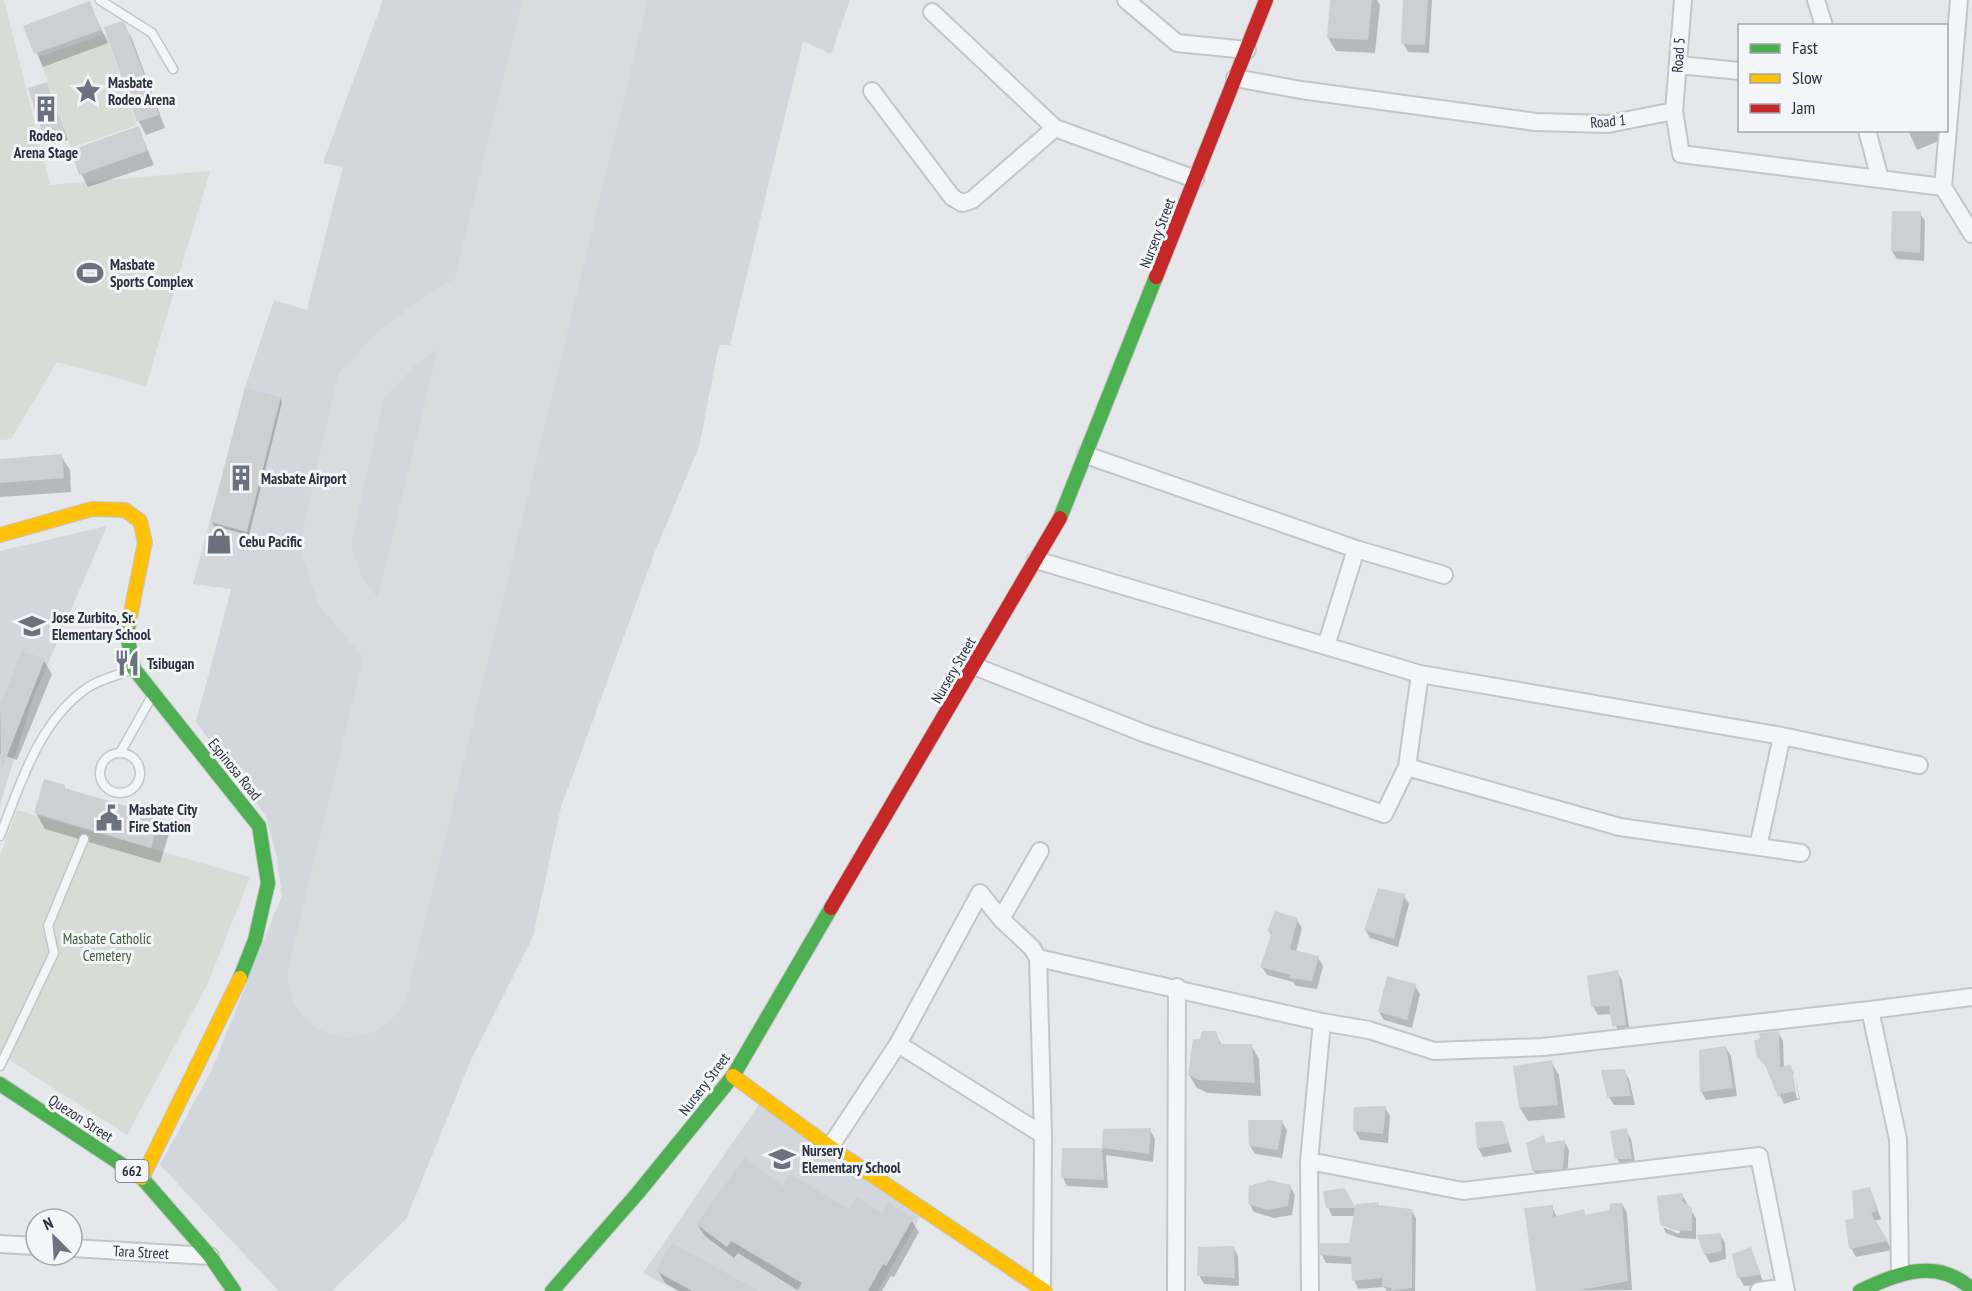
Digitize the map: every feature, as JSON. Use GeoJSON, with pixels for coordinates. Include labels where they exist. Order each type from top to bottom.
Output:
{"type":"FeatureCollection","features":[{"type":"Feature","properties":{"kind":"main road","name":"Nursery Street"},"geometry":{"type":"LineString","coordinates":[[552,1291],[734,1076],[1059,521],[1266,0]]}},
{"type":"Feature","properties":{"kind":"main road","name":"Espinosa Road"},"geometry":{"type":"LineString","coordinates":[[0,535],[92,509],[125,510],[140,521],[145,542],[127,635],[134,669],[259,826],[268,883],[255,940],[232,997],[142,1178]]}},
{"type":"Feature","properties":{"kind":"main road"},"geometry":{"type":"LineString","coordinates":[[734,1076],[830,1147],[1043,1290]]}},
{"type":"Feature","properties":{"kind":"main road","name":"Quezon Street"},"geometry":{"type":"LineString","coordinates":[[0,1084],[142,1178],[210,1256],[234,1291]]}},
{"type":"Feature","properties":{"kind":"main road"},"geometry":{"type":"LineString","coordinates":[[1860,1291],[1900,1273],[1940,1270],[1962,1278],[1972,1289]]}},
{"type":"Feature","properties":{"kind":"street"},"geometry":{"type":"LineString","coordinates":[[1126,0],[1178,43],[1247,50]]}},
{"type":"Feature","properties":{"kind":"street","name":"Road 5"},"geometry":{"type":"LineString","coordinates":[[1674,111],[1683,0]]}},
{"type":"Feature","properties":{"kind":"street"},"geometry":{"type":"LineString","coordinates":[[1804,0],[1816,0],[1823,24]]}},
{"type":"Feature","properties":{"kind":"street"},"geometry":{"type":"LineString","coordinates":[[1948,129],[1959,0]]}},
{"type":"Feature","properties":{"kind":"street"},"geometry":{"type":"LineString","coordinates":[[932,12],[1055,128],[1195,179]]}},
{"type":"Feature","properties":{"kind":"street"},"geometry":{"type":"LineString","coordinates":[[1678,65],[1738,71]]}},
{"type":"Feature","properties":{"kind":"street","name":"Road 1"},"geometry":{"type":"LineString","coordinates":[[1235,78],[1301,90],[1536,122],[1608,124],[1674,111]]}},
{"type":"Feature","properties":{"kind":"street"},"geometry":{"type":"LineString","coordinates":[[872,91],[952,197],[962,203],[972,200],[1055,128]]}},
{"type":"Feature","properties":{"kind":"street"},"geometry":{"type":"LineString","coordinates":[[1674,111],[1681,154],[1943,187]]}},
{"type":"Feature","properties":{"kind":"street"},"geometry":{"type":"LineString","coordinates":[[1868,132],[1880,179]]}},
{"type":"Feature","properties":{"kind":"street"},"geometry":{"type":"LineString","coordinates":[[1948,132],[1943,187],[1972,234]]}},
{"type":"Feature","properties":{"kind":"street"},"geometry":{"type":"LineString","coordinates":[[1086,455],[1356,549],[1444,575]]}},
{"type":"Feature","properties":{"kind":"street"},"geometry":{"type":"LineString","coordinates":[[1326,646],[1356,549]]}},
{"type":"Feature","properties":{"kind":"street"},"geometry":{"type":"LineString","coordinates":[[1036,560],[1420,674],[1782,736],[1919,765]]}},
{"type":"Feature","properties":{"kind":"street"},"geometry":{"type":"LineString","coordinates":[[974,666],[1146,734],[1384,814],[1407,767],[1420,674]]}},
{"type":"Feature","properties":{"kind":"street"},"geometry":{"type":"LineString","coordinates":[[1758,847],[1782,736]]}},
{"type":"Feature","properties":{"kind":"street"},"geometry":{"type":"LineString","coordinates":[[1407,767],[1620,827],[1801,853]]}},
{"type":"Feature","properties":{"kind":"street"},"geometry":{"type":"LineString","coordinates":[[1001,919],[1040,850]]}},
{"type":"Feature","properties":{"kind":"street"},"geometry":{"type":"LineString","coordinates":[[830,1147],[898,1044],[980,893],[1001,919],[1032,948],[1038,958],[1043,1135],[1043,1290]]}},
{"type":"Feature","properties":{"kind":"street"},"geometry":{"type":"LineString","coordinates":[[1038,958],[1177,987],[1322,1022],[1369,1030],[1434,1051],[1543,1047],[1972,997]]}},
{"type":"Feature","properties":{"kind":"street"},"geometry":{"type":"LineString","coordinates":[[1176,1291],[1177,987]]}},
{"type":"Feature","properties":{"kind":"street"},"geometry":{"type":"LineString","coordinates":[[1870,1010],[1898,1138],[1900,1273]]}},
{"type":"Feature","properties":{"kind":"street"},"geometry":{"type":"LineString","coordinates":[[1310,1291],[1310,1161],[1322,1022]]}},
{"type":"Feature","properties":{"kind":"street"},"geometry":{"type":"LineString","coordinates":[[898,1044],[1043,1135]]}},
{"type":"Feature","properties":{"kind":"street"},"geometry":{"type":"LineString","coordinates":[[1310,1161],[1463,1191],[1759,1156],[1786,1289],[1759,1291]]}},
{"type":"Feature","properties":{"kind":"street"},"geometry":{"type":"LineString","coordinates":[[0,1244],[24,1245]]}},
{"type":"Feature","properties":{"kind":"street","name":"Tara Street"},"geometry":{"type":"LineString","coordinates":[[84,1249],[210,1256]]}},
{"type":"Feature","properties":{"kind":"lane"},"geometry":{"type":"LineString","coordinates":[[100,0],[152,33],[173,69]]}},
{"type":"Feature","properties":{"kind":"lane"},"geometry":{"type":"LineString","coordinates":[[0,836],[29,761],[53,723],[88,688],[134,669]]}},
{"type":"Feature","properties":{"kind":"lane"},"geometry":{"type":"LineString","coordinates":[[120,753],[134,758],[140,772],[135,787],[118,793],[102,782],[101,769],[107,758],[120,753],[153,695]]}},
{"type":"Feature","properties":{"kind":"lane"},"geometry":{"type":"LineString","coordinates":[[0,1066],[54,952],[48,926],[84,839]]}},
{"type":"Feature","properties":{"kind":"shaded area"},"geometry":{"type":"Polygon","coordinates":[[[383,0],[850,0],[831,54],[803,41],[730,345],[719,345],[699,447],[656,549],[561,807],[533,937],[471,1060],[406,1219],[332,1291],[279,1291],[160,1165],[212,1069],[282,895],[276,854],[266,816],[196,722],[231,589],[193,584],[245,388],[274,300],[307,310],[343,167],[323,163],[383,0]]]}},
{"type":"Feature","properties":{"kind":"shaded area","name":"Jose Zurbito, Sr. Elementary School"},"geometry":{"type":"Polygon","coordinates":[[[107,526],[32,701],[0,805],[0,551],[107,526]]]}},
{"type":"Feature","properties":{"kind":"shaded area","name":"Nursery Elementary School"},"geometry":{"type":"Polygon","coordinates":[[[760,1103],[922,1214],[878,1291],[677,1291],[643,1273],[760,1103]]]}},
{"type":"Feature","properties":{"kind":"green space","name":"Masbate Sports Complex"},"geometry":{"type":"Polygon","coordinates":[[[0,0],[4,0],[50,185],[210,171],[146,386],[57,362],[11,439],[0,440],[0,0]]]}},
{"type":"Feature","properties":{"kind":"green space","name":"Masbate Rodeo Arena"},"geometry":{"type":"Polygon","coordinates":[[[106,34],[137,125],[71,148],[39,57],[106,34]]]}},
{"type":"Feature","properties":{"kind":"green space","name":"Masbate Catholic Cemetery"},"geometry":{"type":"Polygon","coordinates":[[[17,810],[250,877],[208,983],[127,1135],[0,1054],[0,856],[17,810]]]}},
{"type":"Feature","properties":{"kind":"building"},"geometry":{"type":"Polygon","coordinates":[[[1330,0],[1372,0],[1368,40],[1327,38],[1330,0]]]}},
{"type":"Feature","properties":{"kind":"building"},"geometry":{"type":"Polygon","coordinates":[[[1403,0],[1428,0],[1425,45],[1401,44],[1403,0]]]}},
{"type":"Feature","properties":{"kind":"building"},"geometry":{"type":"Polygon","coordinates":[[[90,1],[101,30],[34,54],[23,26],[90,1]]]}},
{"type":"Feature","properties":{"kind":"building"},"geometry":{"type":"Polygon","coordinates":[[[122,21],[159,115],[137,122],[104,27],[122,21]]]}},
{"type":"Feature","properties":{"kind":"building","name":"Rodeo Arena Stage"},"geometry":{"type":"Polygon","coordinates":[[[47,82],[64,131],[44,138],[28,88],[47,82]]]}},
{"type":"Feature","properties":{"kind":"building"},"geometry":{"type":"Polygon","coordinates":[[[139,126],[147,151],[79,175],[71,150],[139,126]]]}},
{"type":"Feature","properties":{"kind":"building"},"geometry":{"type":"Polygon","coordinates":[[[1892,211],[1921,211],[1920,253],[1891,251],[1892,211]]]}},
{"type":"Feature","properties":{"kind":"building","name":"Masbate Airport"},"geometry":{"type":"Polygon","coordinates":[[[245,388],[281,397],[247,532],[210,522],[245,388]]]}},
{"type":"Feature","properties":{"kind":"building"},"geometry":{"type":"Polygon","coordinates":[[[62,454],[64,478],[0,483],[0,459],[62,454]]]}},
{"type":"Feature","properties":{"kind":"building"},"geometry":{"type":"Polygon","coordinates":[[[22,651],[45,659],[1,771],[0,706],[22,651]]]}},
{"type":"Feature","properties":{"kind":"building","name":"Masbate City Fire Station"},"geometry":{"type":"Polygon","coordinates":[[[44,779],[65,785],[64,788],[160,816],[151,848],[34,813],[44,779]]]}},
{"type":"Feature","properties":{"kind":"building"},"geometry":{"type":"Polygon","coordinates":[[[1378,888],[1405,894],[1394,939],[1364,930],[1378,888]]]}},
{"type":"Feature","properties":{"kind":"building"},"geometry":{"type":"Polygon","coordinates":[[[1275,911],[1298,918],[1290,949],[1319,956],[1312,981],[1289,978],[1290,975],[1260,967],[1272,932],[1267,931],[1275,911]]]}},
{"type":"Feature","properties":{"kind":"building"},"geometry":{"type":"Polygon","coordinates":[[[1618,970],[1626,1025],[1612,1026],[1609,1006],[1591,1007],[1587,976],[1618,970]]]}},
{"type":"Feature","properties":{"kind":"building"},"geometry":{"type":"Polygon","coordinates":[[[1387,976],[1416,984],[1407,1020],[1378,1012],[1387,976]]]}},
{"type":"Feature","properties":{"kind":"building"},"geometry":{"type":"Polygon","coordinates":[[[1202,1031],[1216,1031],[1220,1044],[1252,1044],[1255,1083],[1199,1080],[1188,1075],[1193,1039],[1200,1039],[1202,1031]]]}},
{"type":"Feature","properties":{"kind":"building"},"geometry":{"type":"Polygon","coordinates":[[[1779,1031],[1780,1067],[1791,1065],[1796,1091],[1780,1094],[1779,1099],[1764,1063],[1757,1058],[1754,1041],[1760,1038],[1759,1033],[1779,1031]]]}},
{"type":"Feature","properties":{"kind":"building"},"geometry":{"type":"Polygon","coordinates":[[[1726,1046],[1733,1088],[1700,1092],[1699,1050],[1726,1046]]]}},
{"type":"Feature","properties":{"kind":"building"},"geometry":{"type":"Polygon","coordinates":[[[1552,1060],[1558,1105],[1519,1108],[1513,1066],[1552,1060]]]}},
{"type":"Feature","properties":{"kind":"building"},"geometry":{"type":"Polygon","coordinates":[[[1625,1069],[1631,1096],[1607,1097],[1601,1070],[1625,1069]]]}},
{"type":"Feature","properties":{"kind":"building"},"geometry":{"type":"Polygon","coordinates":[[[1386,1106],[1383,1134],[1353,1131],[1354,1107],[1386,1106]]]}},
{"type":"Feature","properties":{"kind":"building"},"geometry":{"type":"Polygon","coordinates":[[[1248,1120],[1283,1120],[1278,1150],[1249,1146],[1248,1120]]]}},
{"type":"Feature","properties":{"kind":"building"},"geometry":{"type":"Polygon","coordinates":[[[1503,1121],[1509,1143],[1477,1149],[1475,1122],[1503,1121]]]}},
{"type":"Feature","properties":{"kind":"building"},"geometry":{"type":"Polygon","coordinates":[[[1151,1128],[1149,1154],[1102,1148],[1103,1129],[1151,1128]]]}},
{"type":"Feature","properties":{"kind":"building"},"geometry":{"type":"Polygon","coordinates":[[[1627,1128],[1632,1159],[1615,1159],[1610,1131],[1627,1128]]]}},
{"type":"Feature","properties":{"kind":"building"},"geometry":{"type":"Polygon","coordinates":[[[1544,1135],[1546,1143],[1565,1140],[1563,1169],[1532,1171],[1526,1143],[1544,1135]]]}},
{"type":"Feature","properties":{"kind":"building"},"geometry":{"type":"Polygon","coordinates":[[[1062,1148],[1102,1148],[1104,1180],[1061,1178],[1062,1148]]]}},
{"type":"Feature","properties":{"kind":"building"},"geometry":{"type":"Polygon","coordinates":[[[745,1158],[783,1186],[790,1174],[849,1209],[857,1197],[882,1213],[888,1202],[913,1219],[886,1266],[883,1264],[868,1291],[797,1291],[802,1283],[731,1241],[727,1247],[696,1224],[745,1158]]]}},
{"type":"Feature","properties":{"kind":"building"},"geometry":{"type":"Polygon","coordinates":[[[1269,1180],[1291,1185],[1288,1206],[1268,1210],[1248,1204],[1249,1186],[1269,1180]]]}},
{"type":"Feature","properties":{"kind":"building"},"geometry":{"type":"Polygon","coordinates":[[[1870,1187],[1877,1211],[1871,1213],[1888,1241],[1849,1249],[1845,1220],[1854,1218],[1852,1191],[1870,1187]]]}},
{"type":"Feature","properties":{"kind":"building"},"geometry":{"type":"Polygon","coordinates":[[[1345,1188],[1355,1207],[1356,1204],[1379,1202],[1379,1205],[1412,1209],[1412,1288],[1391,1291],[1392,1288],[1382,1286],[1383,1278],[1352,1281],[1351,1257],[1320,1255],[1320,1243],[1349,1243],[1355,1208],[1326,1208],[1323,1191],[1345,1188]]]}},
{"type":"Feature","properties":{"kind":"building"},"geometry":{"type":"Polygon","coordinates":[[[1683,1193],[1682,1201],[1692,1208],[1692,1231],[1673,1230],[1660,1224],[1657,1196],[1683,1193]]]}},
{"type":"Feature","properties":{"kind":"building"},"geometry":{"type":"Polygon","coordinates":[[[1611,1203],[1622,1203],[1628,1281],[1576,1291],[1536,1291],[1524,1208],[1553,1205],[1553,1217],[1584,1209],[1585,1215],[1609,1210],[1611,1203]]]}},
{"type":"Feature","properties":{"kind":"building"},"geometry":{"type":"Polygon","coordinates":[[[1721,1233],[1722,1251],[1704,1255],[1697,1235],[1721,1233]]]}},
{"type":"Feature","properties":{"kind":"building"},"geometry":{"type":"Polygon","coordinates":[[[672,1243],[759,1291],[692,1291],[656,1271],[672,1243]]]}},
{"type":"Feature","properties":{"kind":"building"},"geometry":{"type":"Polygon","coordinates":[[[1234,1246],[1235,1278],[1197,1276],[1198,1247],[1234,1246]]]}},
{"type":"Feature","properties":{"kind":"building"},"geometry":{"type":"Polygon","coordinates":[[[1751,1247],[1761,1275],[1737,1278],[1732,1254],[1751,1247]]]}},
{"type":"Feature","properties":{"kind":"taxiway"},"geometry":{"type":"LineString","coordinates":[[432,634],[405,647],[386,645],[341,593],[325,546],[361,386],[398,347],[455,306],[504,292],[517,282]]}},
{"type":"Feature","properties":{"kind":"taxiway"},"geometry":{"type":"LineString","coordinates":[[455,306],[480,315],[503,343]]}},
{"type":"Feature","properties":{"kind":"taxiway"},"geometry":{"type":"LineString","coordinates":[[386,645],[416,700]]}},
{"type":"Feature","properties":{"kind":"runway"},"geometry":{"type":"LineString","coordinates":[[349,976],[585,0]]}},
{"type":"Feature","properties":{"kind":"traffic: fast"},"geometry":{"type":"LineString","coordinates":[[1060,518],[1156,277]]}},
{"type":"Feature","properties":{"kind":"traffic: fast"},"geometry":{"type":"LineString","coordinates":[[129,622],[127,635],[134,669],[259,826],[268,883],[255,940],[240,978]]}},
{"type":"Feature","properties":{"kind":"traffic: fast"},"geometry":{"type":"LineString","coordinates":[[552,1291],[637,1194],[733,1076],[831,908]]}},
{"type":"Feature","properties":{"kind":"traffic: fast"},"geometry":{"type":"LineString","coordinates":[[0,1084],[142,1178],[210,1256],[234,1291]]}},
{"type":"Feature","properties":{"kind":"traffic: fast"},"geometry":{"type":"LineString","coordinates":[[1860,1291],[1903,1274],[1917,1271],[1945,1273],[1972,1289]]}},
{"type":"Feature","properties":{"kind":"traffic: slow"},"geometry":{"type":"LineString","coordinates":[[0,535],[92,509],[125,510],[140,521],[145,542],[129,622]]}},
{"type":"Feature","properties":{"kind":"traffic: slow"},"geometry":{"type":"LineString","coordinates":[[142,1178],[240,978]]}},
{"type":"Feature","properties":{"kind":"traffic: slow"},"geometry":{"type":"LineString","coordinates":[[733,1076],[830,1147],[1045,1291]]}},
{"type":"Feature","properties":{"kind":"traffic: jam"},"geometry":{"type":"LineString","coordinates":[[1156,277],[1266,0]]}},
{"type":"Feature","properties":{"kind":"traffic: jam"},"geometry":{"type":"LineString","coordinates":[[831,908],[1060,518]]}},
{"type":"Feature","properties":{"kind":"place","name":"Masbate Rodeo Arena"},"geometry":{"type":"Point","coordinates":[88,91]}},
{"type":"Feature","properties":{"kind":"place","name":"Rodeo Arena Stage"},"geometry":{"type":"Point","coordinates":[46,109]}},
{"type":"Feature","properties":{"kind":"place","name":"Masbate Sports Complex"},"geometry":{"type":"Point","coordinates":[90,273]}},
{"type":"Feature","properties":{"kind":"place","name":"Masbate Airport"},"geometry":{"type":"Point","coordinates":[241,478]}},
{"type":"Feature","properties":{"kind":"place","name":"Cebu Pacific"},"geometry":{"type":"Point","coordinates":[219,541]}},
{"type":"Feature","properties":{"kind":"place","name":"Jose Zurbito, Sr. Elementary School"},"geometry":{"type":"Point","coordinates":[32,626]}},
{"type":"Feature","properties":{"kind":"place","name":"Tsibugan"},"geometry":{"type":"Point","coordinates":[127,663]}},
{"type":"Feature","properties":{"kind":"place","name":"Masbate City Fire Station"},"geometry":{"type":"Point","coordinates":[109,818]}},
{"type":"Feature","properties":{"kind":"place","name":"Nursery Elementary School"},"geometry":{"type":"Point","coordinates":[782,1159]}}]}
